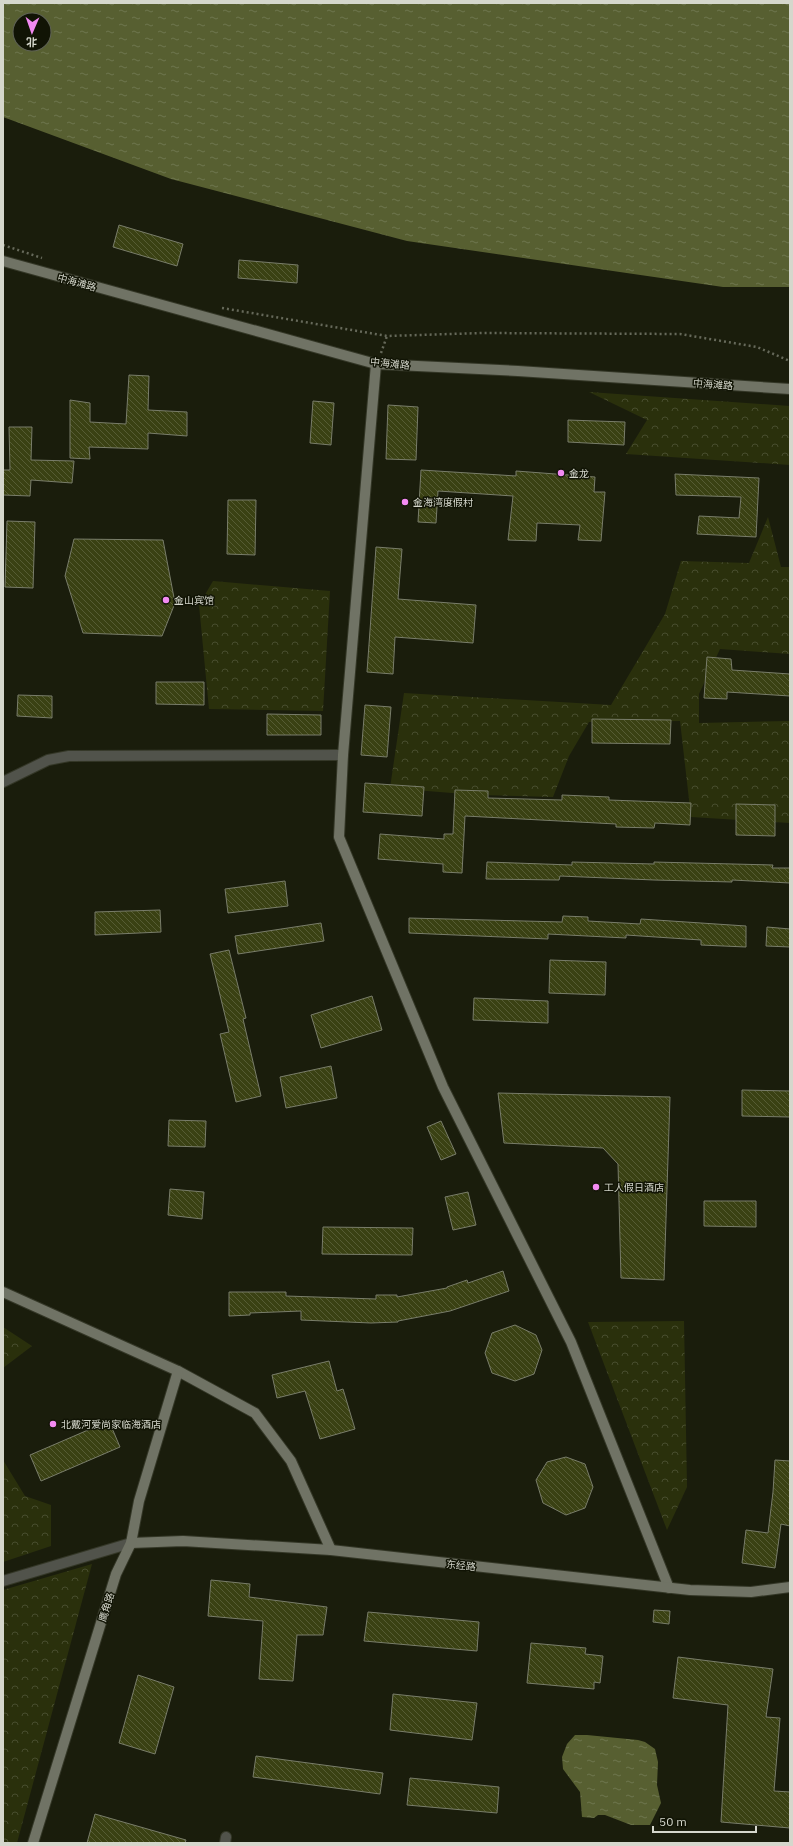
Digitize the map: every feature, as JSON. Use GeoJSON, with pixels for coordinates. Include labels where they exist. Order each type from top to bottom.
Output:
{"type":"FeatureCollection","features":[{"type":"Feature","properties":{"kind":"main road","name":"中海滩路"},"geometry":{"type":"LineString","coordinates":[[3,261],[376,364],[518,371],[790,389]]}},
{"type":"Feature","properties":{"kind":"main road"},"geometry":{"type":"LineString","coordinates":[[376,364],[343,755],[339,837],[443,1087],[571,1342],[669,1588]]}},
{"type":"Feature","properties":{"kind":"main road"},"geometry":{"type":"LineString","coordinates":[[3,1292],[178,1371],[255,1414],[291,1461],[331,1550]]}},
{"type":"Feature","properties":{"kind":"main road","name":"鹰角路"},"geometry":{"type":"LineString","coordinates":[[33,1843],[116,1574],[131,1543],[139,1501],[178,1371]]}},
{"type":"Feature","properties":{"kind":"main road","name":"东经路"},"geometry":{"type":"LineString","coordinates":[[131,1543],[183,1541],[331,1550],[669,1588],[751,1592],[790,1587]]}},
{"type":"Feature","properties":{"kind":"street"},"geometry":{"type":"LineString","coordinates":[[3,782],[48,760],[69,756],[343,755]]}},
{"type":"Feature","properties":{"kind":"street"},"geometry":{"type":"LineString","coordinates":[[3,1581],[131,1543]]}},
{"type":"Feature","properties":{"kind":"path"},"geometry":{"type":"LineString","coordinates":[[3,245],[45,259]]}},
{"type":"Feature","properties":{"kind":"path"},"geometry":{"type":"LineString","coordinates":[[218,308],[387,336],[482,333],[680,334],[757,347],[790,361]]}},
{"type":"Feature","properties":{"kind":"path"},"geometry":{"type":"LineString","coordinates":[[376,364],[387,336]]}},
{"type":"Feature","properties":{"kind":"green space"},"geometry":{"type":"Polygon","coordinates":[[[589,392],[790,406],[790,465],[626,454],[647,420],[589,392]]]}},
{"type":"Feature","properties":{"kind":"green space"},"geometry":{"type":"Polygon","coordinates":[[[768,517],[781,567],[790,567],[790,654],[720,649],[699,694],[699,723],[790,721],[790,823],[691,817],[680,721],[589,722],[569,756],[553,797],[477,795],[390,788],[404,693],[611,705],[665,614],[681,561],[749,563],[768,517]]]}},
{"type":"Feature","properties":{"kind":"green space"},"geometry":{"type":"Polygon","coordinates":[[[213,581],[330,591],[323,711],[209,709],[199,605],[213,581]]]}},
{"type":"Feature","properties":{"kind":"green space"},"geometry":{"type":"Polygon","coordinates":[[[684,1321],[687,1487],[667,1530],[588,1322],[684,1321]]]}},
{"type":"Feature","properties":{"kind":"green space"},"geometry":{"type":"Polygon","coordinates":[[[3,1327],[32,1346],[3,1368],[3,1327]]]}},
{"type":"Feature","properties":{"kind":"green space"},"geometry":{"type":"Polygon","coordinates":[[[3,1460],[25,1496],[51,1505],[51,1546],[3,1562],[3,1460]]]}},
{"type":"Feature","properties":{"kind":"green space"},"geometry":{"type":"Polygon","coordinates":[[[92,1564],[17,1843],[3,1843],[3,1590],[92,1564]]]}},
{"type":"Feature","properties":{"kind":"water"},"geometry":{"type":"Polygon","coordinates":[[[3,3],[790,3],[790,287],[723,287],[407,241],[171,179],[3,117],[3,3]]]}},
{"type":"Feature","properties":{"kind":"water"},"geometry":{"type":"Polygon","coordinates":[[[575,1735],[638,1740],[645,1742],[655,1749],[658,1762],[657,1785],[661,1803],[650,1825],[631,1825],[605,1815],[598,1815],[594,1818],[582,1817],[580,1792],[563,1769],[562,1757],[567,1744],[575,1735]]]}},
{"type":"Feature","properties":{"kind":"building"},"geometry":{"type":"Polygon","coordinates":[[[119,225],[183,244],[177,266],[113,247],[119,225]]]}},
{"type":"Feature","properties":{"kind":"building"},"geometry":{"type":"Polygon","coordinates":[[[239,260],[298,265],[297,283],[238,278],[239,260]]]}},
{"type":"Feature","properties":{"kind":"building"},"geometry":{"type":"Polygon","coordinates":[[[129,375],[149,376],[148,410],[187,412],[187,436],[148,433],[148,449],[89,447],[90,459],[70,458],[70,400],[90,403],[90,422],[126,424],[129,375]]]}},
{"type":"Feature","properties":{"kind":"building"},"geometry":{"type":"Polygon","coordinates":[[[313,401],[334,403],[331,445],[310,443],[313,401]]]}},
{"type":"Feature","properties":{"kind":"building"},"geometry":{"type":"Polygon","coordinates":[[[388,405],[418,407],[416,460],[386,459],[388,405]]]}},
{"type":"Feature","properties":{"kind":"building"},"geometry":{"type":"Polygon","coordinates":[[[568,420],[625,422],[624,445],[568,442],[568,420]]]}},
{"type":"Feature","properties":{"kind":"building"},"geometry":{"type":"Polygon","coordinates":[[[9,427],[32,427],[31,460],[74,461],[72,483],[31,480],[30,496],[3,495],[3,470],[10,470],[9,427]]]}},
{"type":"Feature","properties":{"kind":"building"},"geometry":{"type":"Polygon","coordinates":[[[421,470],[516,476],[516,471],[595,477],[594,492],[605,492],[601,541],[578,540],[580,525],[537,523],[536,541],[508,540],[513,496],[438,491],[436,523],[418,522],[421,470]]]}},
{"type":"Feature","properties":{"kind":"building"},"geometry":{"type":"Polygon","coordinates":[[[675,474],[759,478],[756,537],[697,534],[699,516],[739,518],[741,497],[676,495],[675,474]]]}},
{"type":"Feature","properties":{"kind":"building"},"geometry":{"type":"Polygon","coordinates":[[[228,500],[256,500],[255,555],[227,554],[228,500]]]}},
{"type":"Feature","properties":{"kind":"building"},"geometry":{"type":"Polygon","coordinates":[[[7,521],[35,522],[33,588],[5,587],[7,521]]]}},
{"type":"Feature","properties":{"kind":"building"},"geometry":{"type":"Polygon","coordinates":[[[74,539],[163,540],[175,603],[162,636],[83,633],[65,576],[74,539]]]}},
{"type":"Feature","properties":{"kind":"building"},"geometry":{"type":"Polygon","coordinates":[[[376,547],[402,549],[398,599],[476,605],[473,643],[395,637],[393,674],[367,672],[376,547]]]}},
{"type":"Feature","properties":{"kind":"building"},"geometry":{"type":"Polygon","coordinates":[[[707,657],[731,659],[732,670],[790,674],[790,696],[727,692],[727,699],[704,698],[707,657]]]}},
{"type":"Feature","properties":{"kind":"building"},"geometry":{"type":"Polygon","coordinates":[[[156,682],[204,682],[204,705],[156,704],[156,682]]]}},
{"type":"Feature","properties":{"kind":"building"},"geometry":{"type":"Polygon","coordinates":[[[18,695],[52,696],[52,718],[17,716],[18,695]]]}},
{"type":"Feature","properties":{"kind":"building"},"geometry":{"type":"Polygon","coordinates":[[[365,705],[391,707],[387,757],[361,755],[365,705]]]}},
{"type":"Feature","properties":{"kind":"building"},"geometry":{"type":"Polygon","coordinates":[[[267,714],[321,715],[321,735],[267,735],[267,714]]]}},
{"type":"Feature","properties":{"kind":"building"},"geometry":{"type":"Polygon","coordinates":[[[592,719],[671,720],[670,744],[592,743],[592,719]]]}},
{"type":"Feature","properties":{"kind":"building"},"geometry":{"type":"Polygon","coordinates":[[[365,783],[424,787],[422,816],[363,812],[365,783]]]}},
{"type":"Feature","properties":{"kind":"building"},"geometry":{"type":"Polygon","coordinates":[[[455,790],[488,791],[488,798],[562,800],[562,795],[609,797],[609,800],[691,803],[690,825],[655,823],[654,828],[616,827],[616,824],[465,816],[462,873],[443,872],[443,864],[378,859],[380,834],[444,839],[444,834],[453,834],[455,790]]]}},
{"type":"Feature","properties":{"kind":"building"},"geometry":{"type":"Polygon","coordinates":[[[736,804],[775,805],[775,836],[736,835],[736,804]]]}},
{"type":"Feature","properties":{"kind":"building"},"geometry":{"type":"Polygon","coordinates":[[[487,862],[572,865],[572,862],[654,864],[654,862],[773,865],[772,868],[790,868],[790,883],[732,880],[732,882],[560,876],[559,880],[486,879],[487,862]]]}},
{"type":"Feature","properties":{"kind":"building"},"geometry":{"type":"Polygon","coordinates":[[[285,881],[288,906],[228,913],[225,889],[285,881]]]}},
{"type":"Feature","properties":{"kind":"building"},"geometry":{"type":"Polygon","coordinates":[[[160,910],[161,932],[95,935],[95,912],[160,910]]]}},
{"type":"Feature","properties":{"kind":"building"},"geometry":{"type":"Polygon","coordinates":[[[563,916],[588,917],[588,921],[640,924],[641,919],[746,926],[746,947],[701,945],[701,940],[626,935],[626,938],[548,934],[548,939],[409,933],[409,918],[562,922],[563,916]]]}},
{"type":"Feature","properties":{"kind":"building"},"geometry":{"type":"Polygon","coordinates":[[[321,923],[324,941],[238,954],[235,936],[321,923]]]}},
{"type":"Feature","properties":{"kind":"building"},"geometry":{"type":"Polygon","coordinates":[[[767,927],[790,929],[790,947],[766,946],[767,927]]]}},
{"type":"Feature","properties":{"kind":"building"},"geometry":{"type":"Polygon","coordinates":[[[229,950],[246,1018],[243,1019],[261,1096],[236,1102],[220,1034],[229,1032],[210,954],[229,950]]]}},
{"type":"Feature","properties":{"kind":"building"},"geometry":{"type":"Polygon","coordinates":[[[550,960],[606,962],[605,995],[549,993],[550,960]]]}},
{"type":"Feature","properties":{"kind":"building"},"geometry":{"type":"Polygon","coordinates":[[[372,996],[382,1030],[321,1048],[311,1015],[372,996]]]}},
{"type":"Feature","properties":{"kind":"building"},"geometry":{"type":"Polygon","coordinates":[[[474,998],[548,1001],[548,1023],[473,1020],[474,998]]]}},
{"type":"Feature","properties":{"kind":"building"},"geometry":{"type":"Polygon","coordinates":[[[331,1066],[337,1098],[286,1108],[280,1077],[331,1066]]]}},
{"type":"Feature","properties":{"kind":"building"},"geometry":{"type":"Polygon","coordinates":[[[742,1090],[790,1091],[790,1117],[742,1116],[742,1090]]]}},
{"type":"Feature","properties":{"kind":"building"},"geometry":{"type":"Polygon","coordinates":[[[498,1093],[670,1097],[664,1280],[621,1278],[618,1164],[603,1148],[504,1143],[498,1093]]]}},
{"type":"Feature","properties":{"kind":"building"},"geometry":{"type":"Polygon","coordinates":[[[169,1120],[206,1121],[205,1147],[168,1146],[169,1120]]]}},
{"type":"Feature","properties":{"kind":"building"},"geometry":{"type":"Polygon","coordinates":[[[441,1121],[456,1154],[441,1160],[427,1127],[441,1121]]]}},
{"type":"Feature","properties":{"kind":"building"},"geometry":{"type":"Polygon","coordinates":[[[170,1189],[204,1192],[202,1219],[168,1215],[170,1189]]]}},
{"type":"Feature","properties":{"kind":"building"},"geometry":{"type":"Polygon","coordinates":[[[468,1192],[476,1225],[453,1230],[445,1197],[468,1192]]]}},
{"type":"Feature","properties":{"kind":"building"},"geometry":{"type":"Polygon","coordinates":[[[704,1201],[756,1201],[756,1227],[704,1226],[704,1201]]]}},
{"type":"Feature","properties":{"kind":"building"},"geometry":{"type":"Polygon","coordinates":[[[323,1227],[413,1228],[412,1255],[322,1254],[323,1227]]]}},
{"type":"Feature","properties":{"kind":"building"},"geometry":{"type":"Polygon","coordinates":[[[503,1271],[509,1291],[450,1311],[398,1322],[371,1323],[301,1320],[301,1311],[250,1313],[250,1315],[229,1316],[229,1292],[286,1292],[286,1296],[376,1299],[376,1295],[397,1295],[397,1297],[447,1288],[467,1280],[468,1283],[503,1271]]]}},
{"type":"Feature","properties":{"kind":"building"},"geometry":{"type":"Polygon","coordinates":[[[515,1325],[536,1335],[542,1350],[534,1374],[515,1381],[492,1373],[485,1353],[492,1333],[515,1325]]]}},
{"type":"Feature","properties":{"kind":"building"},"geometry":{"type":"Polygon","coordinates":[[[329,1361],[337,1391],[343,1389],[355,1429],[320,1439],[305,1391],[277,1398],[272,1375],[329,1361]]]}},
{"type":"Feature","properties":{"kind":"building"},"geometry":{"type":"Polygon","coordinates":[[[109,1421],[120,1447],[41,1481],[30,1455],[109,1421]]]}},
{"type":"Feature","properties":{"kind":"building"},"geometry":{"type":"Polygon","coordinates":[[[566,1457],[585,1464],[593,1487],[585,1508],[566,1515],[543,1503],[536,1480],[547,1462],[566,1457]]]}},
{"type":"Feature","properties":{"kind":"building"},"geometry":{"type":"Polygon","coordinates":[[[775,1460],[790,1461],[790,1526],[781,1524],[775,1568],[742,1563],[746,1530],[768,1533],[775,1460]]]}},
{"type":"Feature","properties":{"kind":"building"},"geometry":{"type":"Polygon","coordinates":[[[211,1580],[250,1584],[249,1597],[327,1607],[323,1635],[297,1635],[293,1681],[259,1679],[263,1621],[208,1616],[211,1580]]]}},
{"type":"Feature","properties":{"kind":"building"},"geometry":{"type":"Polygon","coordinates":[[[654,1610],[670,1611],[669,1624],[653,1622],[654,1610]]]}},
{"type":"Feature","properties":{"kind":"building"},"geometry":{"type":"Polygon","coordinates":[[[368,1612],[479,1622],[477,1651],[364,1641],[368,1612]]]}},
{"type":"Feature","properties":{"kind":"building"},"geometry":{"type":"Polygon","coordinates":[[[531,1643],[586,1648],[585,1654],[603,1656],[600,1683],[594,1682],[594,1689],[527,1683],[531,1643]]]}},
{"type":"Feature","properties":{"kind":"building"},"geometry":{"type":"Polygon","coordinates":[[[678,1657],[773,1669],[766,1717],[780,1718],[774,1791],[790,1792],[790,1828],[721,1822],[728,1705],[673,1698],[678,1657]]]}},
{"type":"Feature","properties":{"kind":"building"},"geometry":{"type":"Polygon","coordinates":[[[138,1675],[174,1687],[155,1754],[119,1743],[138,1675]]]}},
{"type":"Feature","properties":{"kind":"building"},"geometry":{"type":"Polygon","coordinates":[[[393,1694],[477,1703],[472,1740],[390,1730],[393,1694]]]}},
{"type":"Feature","properties":{"kind":"building"},"geometry":{"type":"Polygon","coordinates":[[[256,1756],[383,1773],[380,1794],[253,1777],[256,1756]]]}},
{"type":"Feature","properties":{"kind":"building"},"geometry":{"type":"Polygon","coordinates":[[[410,1778],[499,1787],[497,1813],[407,1805],[410,1778]]]}},
{"type":"Feature","properties":{"kind":"building"},"geometry":{"type":"Polygon","coordinates":[[[95,1814],[186,1840],[185,1843],[87,1843],[95,1814]]]}},
{"type":"Feature","properties":{"kind":"place","name":"金龙"},"geometry":{"type":"Point","coordinates":[561,473]}},
{"type":"Feature","properties":{"kind":"place","name":"金海湾度假村"},"geometry":{"type":"Point","coordinates":[405,502]}},
{"type":"Feature","properties":{"kind":"place","name":"金山宾馆"},"geometry":{"type":"Point","coordinates":[166,600]}},
{"type":"Feature","properties":{"kind":"place","name":"工人假日酒店"},"geometry":{"type":"Point","coordinates":[596,1187]}},
{"type":"Feature","properties":{"kind":"place","name":"北戴河爱尚家临海酒店"},"geometry":{"type":"Point","coordinates":[53,1424]}}]}
